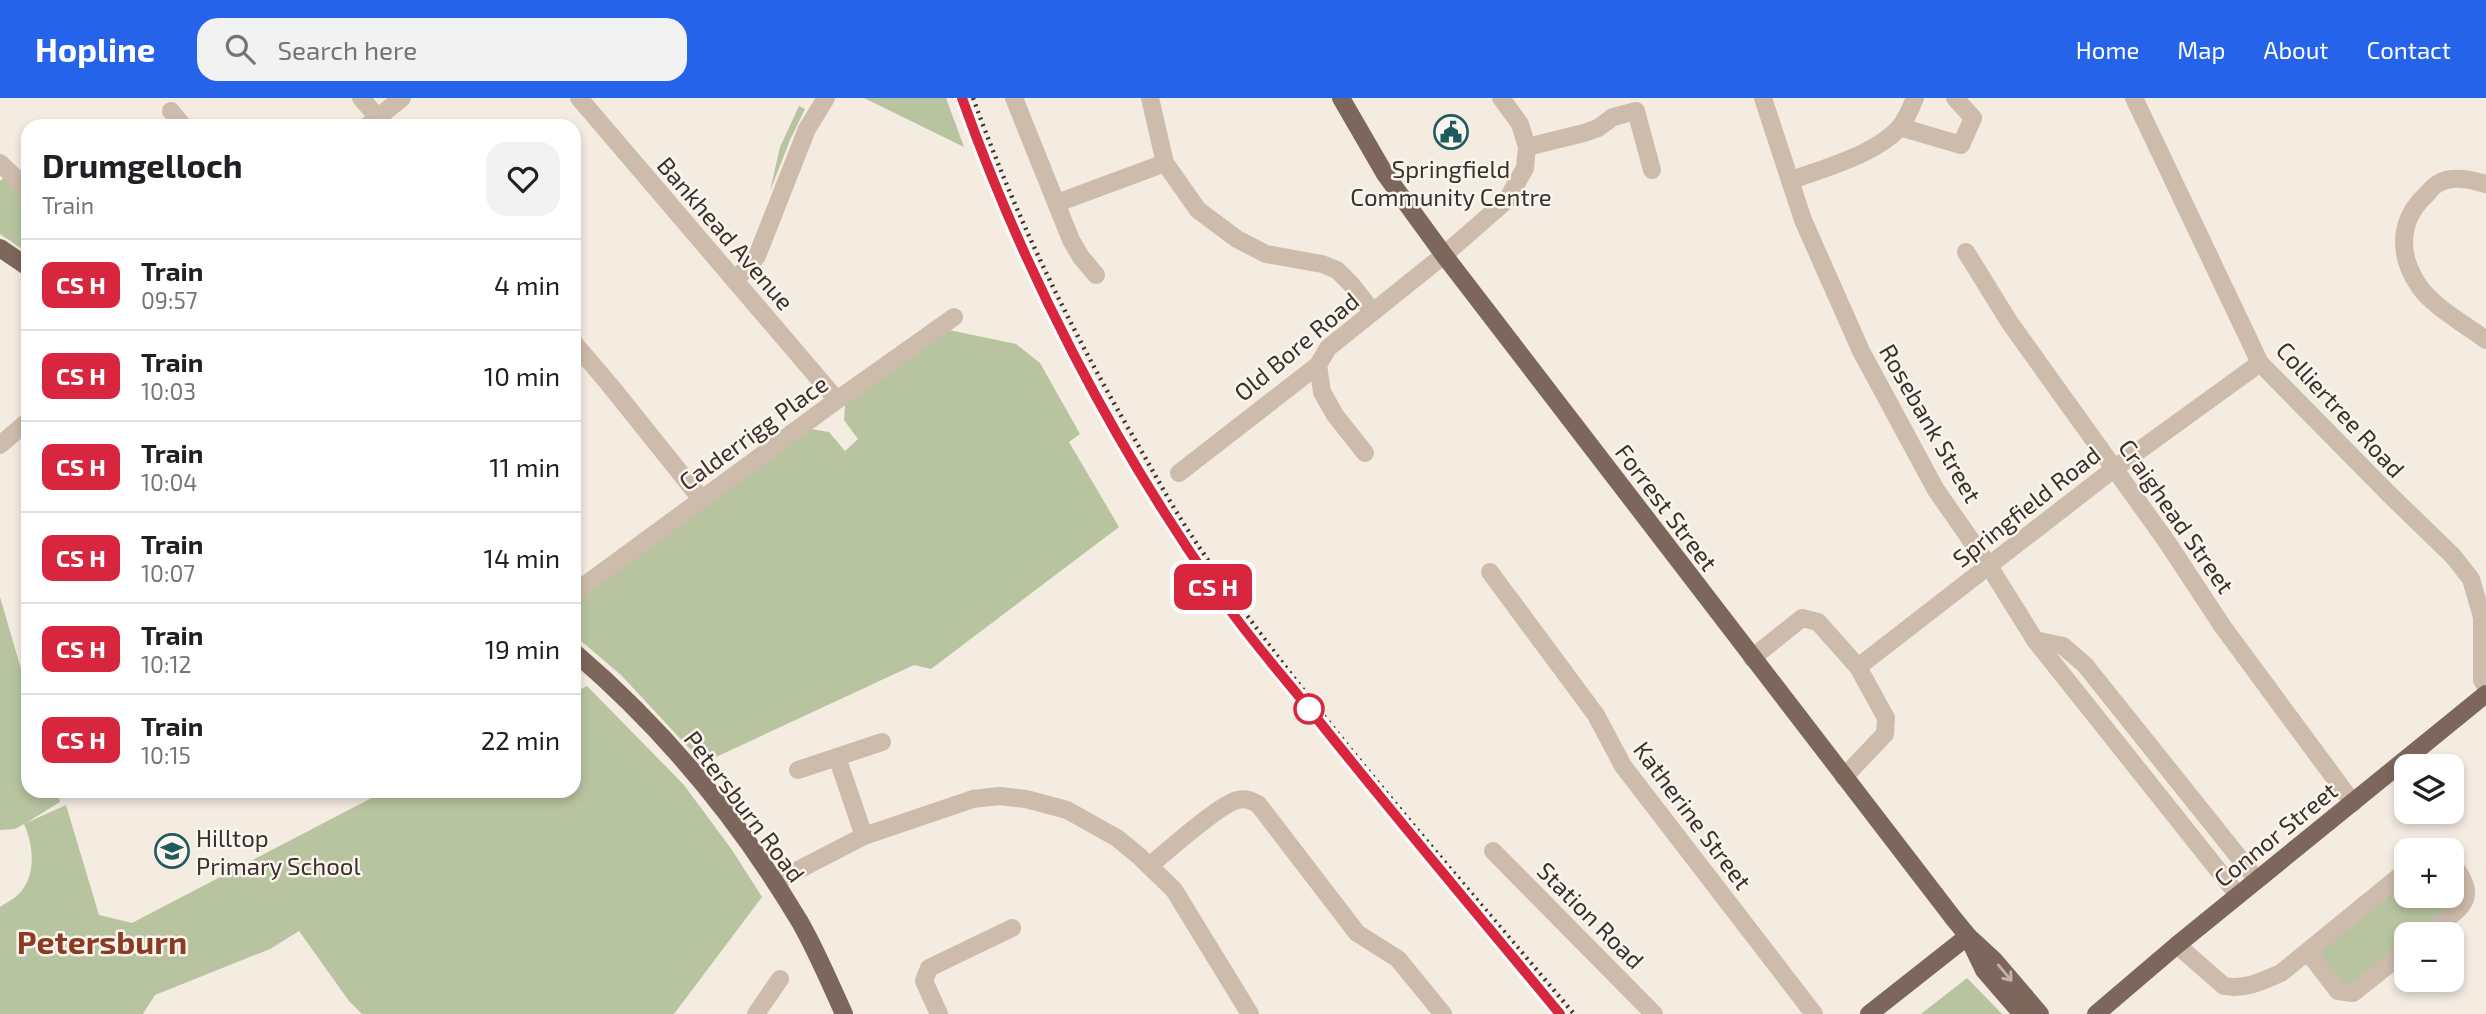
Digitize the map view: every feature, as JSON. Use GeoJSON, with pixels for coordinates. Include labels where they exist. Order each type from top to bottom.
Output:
{"type":"FeatureCollection","features":[{"type":"Feature","properties":{"kind":"main road","name":"Forrest Street"},"geometry":{"type":"LineString","coordinates":[[1341,98],[1385,174],[1444,256],[1968,936],[1994,960],[2040,1014]]}},
{"type":"Feature","properties":{"kind":"main road"},"geometry":{"type":"LineString","coordinates":[[0,248],[21,262]]}},
{"type":"Feature","properties":{"kind":"main road","name":"Petersburn Road"},"geometry":{"type":"LineString","coordinates":[[581,658],[612,684],[655,728],[716,801],[775,882],[801,925],[844,1014]]}},
{"type":"Feature","properties":{"kind":"main road","name":"Connor Street"},"geometry":{"type":"LineString","coordinates":[[2096,1014],[2486,694]]}},
{"type":"Feature","properties":{"kind":"main road","name":"Forrest Street"},"geometry":{"type":"LineString","coordinates":[[1968,936],[1984,970],[2022,1014]]}},
{"type":"Feature","properties":{"kind":"main road"},"geometry":{"type":"LineString","coordinates":[[1869,1014],[1968,936]]}},
{"type":"Feature","properties":{"kind":"street"},"geometry":{"type":"LineString","coordinates":[[361,98],[374,119]]}},
{"type":"Feature","properties":{"kind":"street"},"geometry":{"type":"LineString","coordinates":[[381,119],[401,98]]}},
{"type":"Feature","properties":{"kind":"street","name":"Bankhead Avenue"},"geometry":{"type":"LineString","coordinates":[[579,98],[837,400]]}},
{"type":"Feature","properties":{"kind":"street"},"geometry":{"type":"LineString","coordinates":[[735,281],[757,256],[807,129],[826,98]]}},
{"type":"Feature","properties":{"kind":"street"},"geometry":{"type":"LineString","coordinates":[[1014,98],[1070,240],[1096,275]]}},
{"type":"Feature","properties":{"kind":"street"},"geometry":{"type":"LineString","coordinates":[[1150,98],[1165,163],[1198,210],[1237,239],[1266,254],[1322,264],[1337,270],[1352,284],[1373,312]]}},
{"type":"Feature","properties":{"kind":"street"},"geometry":{"type":"LineString","coordinates":[[1501,98],[1520,124],[1527,147],[1584,133],[1598,128],[1613,117],[1636,111],[1652,170]]}},
{"type":"Feature","properties":{"kind":"street","name":"Rosebank Street"},"geometry":{"type":"LineString","coordinates":[[1763,98],[1803,220],[1861,351],[1929,478],[2035,639],[2238,895]]}},
{"type":"Feature","properties":{"kind":"street"},"geometry":{"type":"LineString","coordinates":[[1790,181],[1859,154],[1886,139],[1900,127],[1914,98]]}},
{"type":"Feature","properties":{"kind":"street"},"geometry":{"type":"LineString","coordinates":[[1900,127],[1961,145],[1973,118],[1955,98]]}},
{"type":"Feature","properties":{"kind":"street","name":"Colliertree Road"},"geometry":{"type":"LineString","coordinates":[[2134,98],[2260,363],[2391,496],[2479,579],[2482,680],[2486,687]]}},
{"type":"Feature","properties":{"kind":"street"},"geometry":{"type":"LineString","coordinates":[[170,111],[177,119]]}},
{"type":"Feature","properties":{"kind":"street","name":"Old Bore Road"},"geometry":{"type":"LineString","coordinates":[[1179,472],[1318,365],[1328,348],[1444,256],[1507,200],[1525,168],[1527,147]]}},
{"type":"Feature","properties":{"kind":"street"},"geometry":{"type":"LineString","coordinates":[[0,163],[21,183]]}},
{"type":"Feature","properties":{"kind":"street"},"geometry":{"type":"LineString","coordinates":[[1057,203],[1165,163]]}},
{"type":"Feature","properties":{"kind":"street"},"geometry":{"type":"LineString","coordinates":[[2486,184],[2459,178],[2439,182],[2413,207],[2404,233],[2406,261],[2419,287],[2432,300],[2486,340]]}},
{"type":"Feature","properties":{"kind":"street","name":"Craighead Street"},"geometry":{"type":"LineString","coordinates":[[1966,252],[2010,323],[2115,468],[2223,627],[2353,803]]}},
{"type":"Feature","properties":{"kind":"street","name":"Calderrigg Place"},"geometry":{"type":"LineString","coordinates":[[581,587],[954,317]]}},
{"type":"Feature","properties":{"kind":"street"},"geometry":{"type":"LineString","coordinates":[[581,351],[702,500]]}},
{"type":"Feature","properties":{"kind":"street","name":"Springfield Road"},"geometry":{"type":"LineString","coordinates":[[1858,667],[2115,468],[2260,363]]}},
{"type":"Feature","properties":{"kind":"street"},"geometry":{"type":"LineString","coordinates":[[1318,365],[1322,392],[1335,415],[1364,453]]}},
{"type":"Feature","properties":{"kind":"street"},"geometry":{"type":"LineString","coordinates":[[0,445],[21,427]]}},
{"type":"Feature","properties":{"kind":"street","name":"Katherine Street"},"geometry":{"type":"LineString","coordinates":[[1490,572],[1596,715],[1623,766],[1814,1014]]}},
{"type":"Feature","properties":{"kind":"street"},"geometry":{"type":"LineString","coordinates":[[1752,658],[1802,618],[1818,622],[1858,667],[1886,718],[1885,734],[1844,777]]}},
{"type":"Feature","properties":{"kind":"street"},"geometry":{"type":"LineString","coordinates":[[2035,639],[2063,646],[2085,666],[2258,880]]}},
{"type":"Feature","properties":{"kind":"street"},"geometry":{"type":"LineString","coordinates":[[798,770],[882,743]]}},
{"type":"Feature","properties":{"kind":"street"},"geometry":{"type":"LineString","coordinates":[[837,757],[864,836]]}},
{"type":"Feature","properties":{"kind":"street"},"geometry":{"type":"LineString","coordinates":[[775,882],[864,836],[953,804],[999,796],[1026,799],[1067,810],[1117,838],[1174,890],[1250,1014]]}},
{"type":"Feature","properties":{"kind":"street"},"geometry":{"type":"LineString","coordinates":[[1149,866],[1223,808],[1236,800],[1249,799],[1258,804],[1357,933],[1398,959],[1443,1014]]}},
{"type":"Feature","properties":{"kind":"street","name":"Station Road"},"geometry":{"type":"LineString","coordinates":[[1493,851],[1654,1014]]}},
{"type":"Feature","properties":{"kind":"street"},"geometry":{"type":"LineString","coordinates":[[2441,922],[2466,899],[2468,890],[2464,879]]}},
{"type":"Feature","properties":{"kind":"street"},"geometry":{"type":"LineString","coordinates":[[2177,945],[2224,986],[2234,988],[2257,983],[2281,972],[2308,952],[2394,881]]}},
{"type":"Feature","properties":{"kind":"street"},"geometry":{"type":"LineString","coordinates":[[2468,890],[2486,887]]}},
{"type":"Feature","properties":{"kind":"street"},"geometry":{"type":"LineString","coordinates":[[939,1014],[924,981],[929,968],[1012,928]]}},
{"type":"Feature","properties":{"kind":"street"},"geometry":{"type":"LineString","coordinates":[[2308,952],[2339,991],[2350,993],[2362,987],[2394,961]]}},
{"type":"Feature","properties":{"kind":"street"},"geometry":{"type":"LineString","coordinates":[[756,1014],[780,979]]}},
{"type":"Feature","properties":{"kind":"green space"},"geometry":{"type":"Polygon","coordinates":[[[864,98],[946,98],[964,147],[864,98]]]}},
{"type":"Feature","properties":{"kind":"green space"},"geometry":{"type":"Polygon","coordinates":[[[799,106],[805,109],[770,191],[780,147],[799,106]]]}},
{"type":"Feature","properties":{"kind":"green space"},"geometry":{"type":"Polygon","coordinates":[[[4,177],[21,193],[21,248],[0,234],[0,181],[4,177]]]}},
{"type":"Feature","properties":{"kind":"green space"},"geometry":{"type":"Polygon","coordinates":[[[949,330],[1016,344],[1040,363],[1080,434],[1069,442],[1119,527],[931,669],[914,665],[703,763],[621,675],[581,641],[581,592],[811,429],[829,432],[845,451],[858,439],[844,420],[845,405],[949,330]]]}},
{"type":"Feature","properties":{"kind":"green space"},"geometry":{"type":"Polygon","coordinates":[[[0,597],[21,669],[21,798],[59,798],[60,802],[26,823],[66,805],[99,915],[132,923],[372,798],[581,798],[581,689],[587,686],[684,785],[732,850],[762,897],[674,1014],[362,1014],[349,1001],[299,931],[270,949],[155,995],[143,1014],[0,1014],[0,907],[23,889],[30,874],[32,857],[24,824],[15,829],[0,830],[0,597]]]}},
{"type":"Feature","properties":{"kind":"green space"},"geometry":{"type":"Polygon","coordinates":[[[2394,885],[2394,908],[2451,908],[2435,922],[2394,922],[2394,956],[2349,991],[2314,953],[2394,885]]]}},
{"type":"Feature","properties":{"kind":"green space"},"geometry":{"type":"Polygon","coordinates":[[[1967,978],[2002,1014],[1921,1014],[1967,978]]]}},
{"type":"Feature","properties":{"kind":"railway"},"geometry":{"type":"LineString","coordinates":[[962,98],[1033,270],[1097,395],[1186,545],[1261,649]]}},
{"type":"Feature","properties":{"kind":"railway"},"geometry":{"type":"LineString","coordinates":[[973,98],[1025,227],[1065,311],[1108,393],[1187,529],[1231,593],[1324,717],[1574,1014]]}},
{"type":"Feature","properties":{"kind":"railway"},"geometry":{"type":"LineString","coordinates":[[1538,987],[1560,1014]]}},
{"type":"Feature","properties":{"kind":"train"},"geometry":{"type":"LineString","coordinates":[[962,98],[1002,202],[1057,323],[1178,536],[1220,596],[1343,752],[1560,1014]]}},
{"type":"Feature","properties":{"kind":"place","name":"Springfield Community Centre"},"geometry":{"type":"Point","coordinates":[1451,132]}},
{"type":"Feature","properties":{"kind":"place","name":"Hilltop Primary School"},"geometry":{"type":"Point","coordinates":[172,851]}},
{"type":"Feature","properties":{"kind":"district","name":"Petersburn"},"geometry":{"type":"Point","coordinates":[102,941]}}]}
